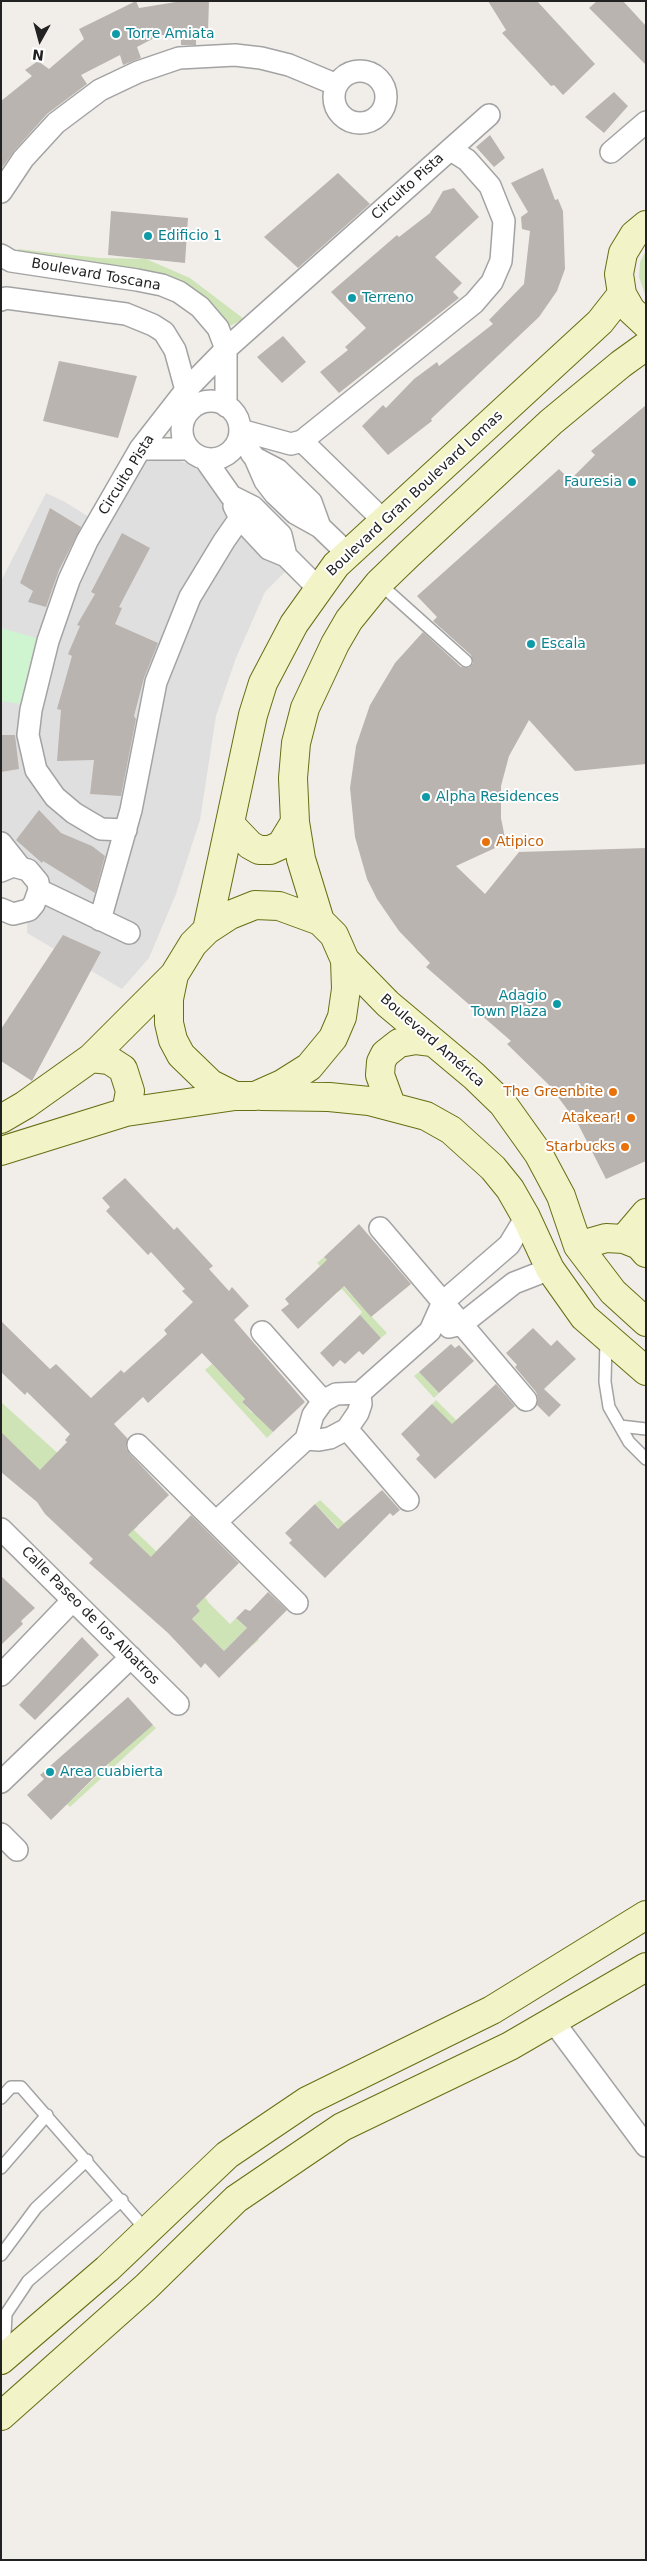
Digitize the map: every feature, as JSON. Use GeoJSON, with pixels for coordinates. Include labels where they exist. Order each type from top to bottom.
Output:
{"type":"FeatureCollection","features":[{"type":"Feature","properties":{"kind":"main road"},"geometry":{"type":"LineString","coordinates":[[646,225],[634,235],[623,253],[619,274],[622,294],[630,310],[646,324]]}},
{"type":"Feature","properties":{"kind":"main road","name":"Boulevard Gran Boulevard Lomas"},"geometry":{"type":"LineString","coordinates":[[207,930],[253,715],[263,683],[278,650],[318,588],[348,554],[384,520],[600,322],[622,294]]}},
{"type":"Feature","properties":{"kind":"main road"},"geometry":{"type":"LineString","coordinates":[[320,921],[302,859],[295,822],[294,778],[296,743],[305,708],[335,644],[350,620],[379,583],[551,422],[621,364],[646,346]]}},
{"type":"Feature","properties":{"kind":"main road"},"geometry":{"type":"LineString","coordinates":[[230,824],[250,845],[259,850],[270,850],[281,845],[295,822]]}},
{"type":"Feature","properties":{"kind":"main road"},"geometry":{"type":"LineString","coordinates":[[1,1119],[25,1105],[91,1058],[174,975],[193,944],[207,930],[230,915],[255,905],[279,906],[320,921],[334,935],[345,960],[346,989],[342,1017],[333,1038],[309,1067],[282,1084],[245,1096],[211,1084],[192,1068],[173,1040],[169,1023],[169,999],[174,975]]}},
{"type":"Feature","properties":{"kind":"main road","name":"Boulevard América"},"geometry":{"type":"LineString","coordinates":[[345,960],[388,1004],[474,1076],[503,1104],[538,1153],[561,1196],[578,1246],[613,1292],[646,1322]]}},
{"type":"Feature","properties":{"kind":"main road"},"geometry":{"type":"LineString","coordinates":[[392,1105],[380,1075],[381,1062],[385,1054],[399,1042],[416,1040],[432,1042]]}},
{"type":"Feature","properties":{"kind":"main road"},"geometry":{"type":"LineString","coordinates":[[91,1058],[109,1060],[123,1068],[130,1091],[126,1112]]}},
{"type":"Feature","properties":{"kind":"main road"},"geometry":{"type":"LineString","coordinates":[[1,1151],[126,1112],[245,1096],[329,1097],[392,1105],[426,1116],[451,1130],[475,1149],[504,1182],[526,1217],[550,1269],[584,1317],[646,1371]]}},
{"type":"Feature","properties":{"kind":"main road"},"geometry":{"type":"LineString","coordinates":[[578,1246],[606,1238],[635,1246],[646,1213]]}},
{"type":"Feature","properties":{"kind":"main road"},"geometry":{"type":"LineString","coordinates":[[2,2359],[148,2231],[227,2155],[307,2101],[492,2010],[646,1915]]}},
{"type":"Feature","properties":{"kind":"main road"},"geometry":{"type":"LineString","coordinates":[[1,2416],[146,2287],[236,2199],[342,2127],[510,2046],[646,1967]]}},
{"type":"Feature","properties":{"kind":"street"},"geometry":{"type":"LineString","coordinates":[[1,192],[24,159],[56,123],[100,90],[138,72],[178,58],[235,55],[261,58],[289,65],[337,85]]}},
{"type":"Feature","properties":{"kind":"street","name":"Circuito Pista"},"geometry":{"type":"LineString","coordinates":[[126,830],[101,829],[74,813],[55,797],[36,770],[28,735],[39,676],[69,580],[88,541],[140,450],[186,390],[226,350],[489,115]]}},
{"type":"Feature","properties":{"kind":"street"},"geometry":{"type":"LineString","coordinates":[[611,152],[646,122]]}},
{"type":"Feature","properties":{"kind":"street","name":"Circuito Pista"},"geometry":{"type":"LineString","coordinates":[[302,441],[474,303],[492,282],[501,261],[504,221],[490,186],[467,160],[451,150]]}},
{"type":"Feature","properties":{"kind":"street","name":"Boulevard Toscana"},"geometry":{"type":"LineString","coordinates":[[1,255],[12,261],[137,280],[162,285],[179,292],[200,307],[218,328],[226,350],[226,406]]}},
{"type":"Feature","properties":{"kind":"street"},"geometry":{"type":"LineString","coordinates":[[1,300],[6,298],[126,314],[144,319],[164,332],[175,350],[186,390],[185,417],[182,433],[196,454],[231,496],[240,518],[269,549],[286,556],[318,588]]}},
{"type":"Feature","properties":{"kind":"street"},"geometry":{"type":"LineString","coordinates":[[185,417],[199,404],[217,402],[234,412],[239,435],[255,458],[278,470],[311,502],[320,527],[348,554]]}},
{"type":"Feature","properties":{"kind":"street"},"geometry":{"type":"LineString","coordinates":[[239,435],[291,444],[302,441],[326,462],[384,520]]}},
{"type":"Feature","properties":{"kind":"street"},"geometry":{"type":"LineString","coordinates":[[140,450],[196,454],[215,459],[225,456],[239,435]]}},
{"type":"Feature","properties":{"kind":"street"},"geometry":{"type":"LineString","coordinates":[[231,496],[253,507],[281,535],[286,556]]}},
{"type":"Feature","properties":{"kind":"street"},"geometry":{"type":"LineString","coordinates":[[100,920],[126,830],[156,682],[190,597],[240,518]]}},
{"type":"Feature","properties":{"kind":"street"},"geometry":{"type":"LineString","coordinates":[[1,843],[11,869],[34,875],[39,890],[34,904],[28,910],[13,914],[1,909]]}},
{"type":"Feature","properties":{"kind":"street"},"geometry":{"type":"LineString","coordinates":[[39,890],[129,934]]}},
{"type":"Feature","properties":{"kind":"street"},"geometry":{"type":"LineString","coordinates":[[216,1522],[306,1439],[313,1415],[323,1402],[336,1394],[360,1392],[430,1331],[443,1302],[498,1256],[514,1238],[526,1217]]}},
{"type":"Feature","properties":{"kind":"street"},"geometry":{"type":"LineString","coordinates":[[380,1228],[526,1400]]}},
{"type":"Feature","properties":{"kind":"street"},"geometry":{"type":"LineString","coordinates":[[498,1256],[514,1283]]}},
{"type":"Feature","properties":{"kind":"street"},"geometry":{"type":"LineString","coordinates":[[430,1331],[462,1324],[514,1283],[550,1269]]}},
{"type":"Feature","properties":{"kind":"street"},"geometry":{"type":"LineString","coordinates":[[262,1332],[323,1402]]}},
{"type":"Feature","properties":{"kind":"street"},"geometry":{"type":"LineString","coordinates":[[306,1439],[319,1440],[330,1438],[347,1430],[358,1414],[360,1392]]}},
{"type":"Feature","properties":{"kind":"street"},"geometry":{"type":"LineString","coordinates":[[347,1430],[408,1500]]}},
{"type":"Feature","properties":{"kind":"street"},"geometry":{"type":"LineString","coordinates":[[138,1444],[297,1604]]}},
{"type":"Feature","properties":{"kind":"street","name":"Calle Paseo de los Albatros"},"geometry":{"type":"LineString","coordinates":[[1,1528],[178,1704]]}},
{"type":"Feature","properties":{"kind":"street"},"geometry":{"type":"LineString","coordinates":[[1,1675],[73,1600]]}},
{"type":"Feature","properties":{"kind":"street"},"geometry":{"type":"LineString","coordinates":[[1,1782],[131,1657]]}},
{"type":"Feature","properties":{"kind":"street"},"geometry":{"type":"LineString","coordinates":[[1,1834],[17,1850]]}},
{"type":"Feature","properties":{"kind":"street"},"geometry":{"type":"LineString","coordinates":[[554,2020],[646,2146]]}},
{"type":"Feature","properties":{"kind":"lane"},"geometry":{"type":"LineString","coordinates":[[379,583],[466,661]]}},
{"type":"Feature","properties":{"kind":"lane"},"geometry":{"type":"LineString","coordinates":[[606,1338],[605,1382],[609,1408],[629,1442],[646,1459]]}},
{"type":"Feature","properties":{"kind":"lane"},"geometry":{"type":"LineString","coordinates":[[620,1426],[646,1429]]}},
{"type":"Feature","properties":{"kind":"lane"},"geometry":{"type":"LineString","coordinates":[[1,2098],[12,2087],[21,2087],[148,2231]]}},
{"type":"Feature","properties":{"kind":"lane"},"geometry":{"type":"LineString","coordinates":[[1,2168],[47,2115]]}},
{"type":"Feature","properties":{"kind":"lane"},"geometry":{"type":"LineString","coordinates":[[1,2255],[36,2208],[87,2160]]}},
{"type":"Feature","properties":{"kind":"lane"},"geometry":{"type":"LineString","coordinates":[[2,2359],[6,2314],[28,2281],[122,2200]]}},
{"type":"Feature","properties":{"kind":"shaded area"},"geometry":{"type":"Polygon","coordinates":[[[153,453],[193,465],[291,566],[265,592],[236,658],[216,716],[200,820],[176,894],[149,958],[122,989],[27,933],[28,862],[1,828],[1,581],[46,493],[65,502],[102,525],[134,475],[153,453]]]}},
{"type":"Feature","properties":{"kind":"green space"},"geometry":{"type":"Polygon","coordinates":[[[18,249],[100,258],[146,259],[190,278],[244,319],[228,327],[176,288],[18,260],[18,249]]]}},
{"type":"Feature","properties":{"kind":"green space"},"geometry":{"type":"Polygon","coordinates":[[[646,250],[646,297],[639,277],[640,262],[646,250]]]}},
{"type":"Feature","properties":{"kind":"green space"},"geometry":{"type":"Polygon","coordinates":[[[1,628],[36,638],[20,704],[1,701],[1,628]]]}},
{"type":"Feature","properties":{"kind":"green space"},"geometry":{"type":"Polygon","coordinates":[[[324,1257],[348,1283],[344,1287],[387,1333],[381,1338],[369,1325],[366,1327],[357,1318],[362,1312],[342,1289],[338,1292],[316,1270],[320,1266],[317,1263],[324,1257]]]}},
{"type":"Feature","properties":{"kind":"green space"},"geometry":{"type":"Polygon","coordinates":[[[212,1364],[245,1399],[242,1402],[252,1413],[261,1405],[258,1417],[273,1432],[267,1438],[205,1370],[212,1364]]]}},
{"type":"Feature","properties":{"kind":"green space"},"geometry":{"type":"Polygon","coordinates":[[[419,1372],[439,1393],[434,1398],[414,1376],[419,1372]]]}},
{"type":"Feature","properties":{"kind":"green space"},"geometry":{"type":"Polygon","coordinates":[[[436,1400],[456,1420],[464,1413],[471,1422],[469,1448],[429,1407],[436,1400]]]}},
{"type":"Feature","properties":{"kind":"green space"},"geometry":{"type":"Polygon","coordinates":[[[1,1402],[72,1466],[89,1476],[138,1526],[134,1530],[156,1551],[166,1541],[212,1589],[205,1597],[209,1603],[230,1624],[236,1618],[259,1640],[247,1650],[236,1639],[224,1651],[192,1619],[200,1611],[182,1593],[38,1472],[1,1434],[1,1402]]]}},
{"type":"Feature","properties":{"kind":"green space"},"geometry":{"type":"Polygon","coordinates":[[[320,1500],[344,1523],[348,1520],[358,1530],[362,1527],[369,1534],[356,1547],[334,1532],[338,1528],[315,1504],[320,1500]]]}},
{"type":"Feature","properties":{"kind":"green space"},"geometry":{"type":"Polygon","coordinates":[[[153,1725],[156,1728],[70,1807],[67,1804],[109,1765],[106,1761],[153,1725]]]}},
{"type":"Feature","properties":{"kind":"building"},"geometry":{"type":"Polygon","coordinates":[[[136,1],[139,8],[182,1],[209,1],[208,33],[196,34],[196,45],[181,45],[181,35],[160,35],[137,47],[141,58],[123,65],[120,55],[81,75],[87,84],[47,114],[14,151],[1,169],[1,101],[32,76],[25,70],[38,61],[49,69],[84,39],[79,29],[136,1]]]}},
{"type":"Feature","properties":{"kind":"building"},"geometry":{"type":"Polygon","coordinates":[[[488,1],[537,1],[595,64],[563,95],[554,85],[551,86],[502,33],[506,30],[488,1]]]}},
{"type":"Feature","properties":{"kind":"building"},"geometry":{"type":"Polygon","coordinates":[[[597,1],[623,1],[646,26],[646,65],[589,8],[597,1]]]}},
{"type":"Feature","properties":{"kind":"building"},"geometry":{"type":"Polygon","coordinates":[[[614,92],[628,106],[604,133],[585,117],[614,92]]]}},
{"type":"Feature","properties":{"kind":"building"},"geometry":{"type":"Polygon","coordinates":[[[490,135],[505,158],[494,167],[476,147],[490,135]]]}},
{"type":"Feature","properties":{"kind":"building"},"geometry":{"type":"Polygon","coordinates":[[[543,168],[555,200],[558,199],[563,211],[565,269],[557,291],[539,317],[431,419],[432,421],[388,455],[362,426],[383,405],[386,408],[414,379],[437,362],[439,366],[493,324],[489,320],[524,284],[530,231],[522,229],[521,217],[528,212],[511,183],[543,168]]]}},
{"type":"Feature","properties":{"kind":"building"},"geometry":{"type":"Polygon","coordinates":[[[338,173],[370,204],[298,268],[264,237],[338,173]]]}},
{"type":"Feature","properties":{"kind":"building"},"geometry":{"type":"Polygon","coordinates":[[[454,188],[479,217],[435,257],[462,283],[453,292],[459,298],[339,393],[320,372],[348,350],[345,347],[366,328],[331,292],[397,235],[399,237],[430,213],[443,191],[454,188]]]}},
{"type":"Feature","properties":{"kind":"building","name":"Edificio 1"},"geometry":{"type":"Polygon","coordinates":[[[111,211],[188,218],[185,263],[108,255],[111,211]]]}},
{"type":"Feature","properties":{"kind":"building"},"geometry":{"type":"Polygon","coordinates":[[[283,336],[306,362],[282,383],[257,357],[283,336]]]}},
{"type":"Feature","properties":{"kind":"building"},"geometry":{"type":"Polygon","coordinates":[[[59,361],[137,376],[118,438],[43,421],[59,361]]]}},
{"type":"Feature","properties":{"kind":"building"},"geometry":{"type":"Polygon","coordinates":[[[646,405],[646,764],[575,771],[529,720],[509,756],[501,786],[501,818],[506,843],[456,866],[485,894],[519,852],[646,848],[646,1161],[606,1179],[578,1124],[549,1085],[507,1044],[511,1041],[426,967],[430,963],[399,931],[377,899],[367,879],[355,837],[350,788],[356,746],[370,705],[395,663],[423,632],[461,667],[469,668],[473,663],[471,655],[433,621],[437,617],[417,596],[559,469],[570,480],[595,455],[591,451],[646,405]]]}},
{"type":"Feature","properties":{"kind":"building"},"geometry":{"type":"Polygon","coordinates":[[[50,508],[81,527],[59,570],[46,607],[28,602],[33,591],[20,583],[50,508]]]}},
{"type":"Feature","properties":{"kind":"building"},"geometry":{"type":"Polygon","coordinates":[[[122,533],[150,548],[119,607],[122,608],[115,624],[158,643],[144,678],[134,716],[136,719],[121,796],[90,794],[94,760],[57,761],[61,710],[57,709],[72,656],[68,654],[80,626],[77,625],[95,594],[91,592],[122,533]]]}},
{"type":"Feature","properties":{"kind":"building"},"geometry":{"type":"Polygon","coordinates":[[[1,735],[15,735],[19,769],[1,772],[1,735]]]}},
{"type":"Feature","properties":{"kind":"building"},"geometry":{"type":"Polygon","coordinates":[[[39,810],[61,833],[92,846],[105,856],[95,893],[43,861],[42,863],[16,840],[39,810]]]}},
{"type":"Feature","properties":{"kind":"building"},"geometry":{"type":"Polygon","coordinates":[[[63,935],[101,952],[32,1081],[1,1061],[1,1029],[63,935]]]}},
{"type":"Feature","properties":{"kind":"building"},"geometry":{"type":"Polygon","coordinates":[[[125,1178],[174,1230],[177,1227],[213,1266],[209,1269],[229,1291],[232,1287],[249,1306],[234,1320],[305,1402],[273,1432],[242,1402],[245,1399],[202,1353],[148,1403],[143,1397],[114,1424],[128,1439],[126,1448],[129,1453],[169,1495],[128,1535],[151,1557],[191,1515],[239,1563],[196,1606],[200,1611],[192,1619],[224,1651],[247,1628],[236,1618],[245,1609],[250,1611],[268,1592],[287,1610],[219,1678],[205,1663],[201,1668],[168,1633],[89,1563],[93,1559],[45,1514],[37,1502],[1,1472],[1,1432],[40,1470],[67,1442],[65,1440],[70,1434],[27,1392],[25,1395],[1,1372],[1,1321],[50,1369],[56,1364],[91,1398],[121,1370],[124,1373],[167,1334],[164,1330],[193,1302],[182,1291],[185,1289],[151,1252],[148,1255],[106,1211],[110,1207],[102,1198],[125,1178]]]}},
{"type":"Feature","properties":{"kind":"building"},"geometry":{"type":"Polygon","coordinates":[[[359,1224],[411,1284],[371,1317],[344,1286],[298,1329],[281,1310],[289,1304],[285,1299],[327,1260],[324,1257],[359,1224]]]}},
{"type":"Feature","properties":{"kind":"building"},"geometry":{"type":"Polygon","coordinates":[[[360,1315],[381,1338],[363,1355],[359,1351],[345,1364],[340,1360],[333,1367],[320,1353],[360,1315]]]}},
{"type":"Feature","properties":{"kind":"building"},"geometry":{"type":"Polygon","coordinates":[[[533,1328],[551,1346],[557,1340],[576,1359],[544,1389],[561,1405],[549,1417],[537,1405],[538,1398],[536,1392],[506,1353],[533,1328]]]}},
{"type":"Feature","properties":{"kind":"building"},"geometry":{"type":"Polygon","coordinates":[[[451,1344],[455,1348],[459,1345],[474,1361],[439,1393],[419,1372],[451,1344]]]}},
{"type":"Feature","properties":{"kind":"building"},"geometry":{"type":"Polygon","coordinates":[[[496,1384],[515,1406],[435,1479],[416,1459],[420,1455],[401,1434],[432,1404],[452,1424],[496,1384]]]}},
{"type":"Feature","properties":{"kind":"building"},"geometry":{"type":"Polygon","coordinates":[[[382,1490],[400,1510],[393,1516],[390,1513],[325,1578],[289,1543],[292,1540],[285,1533],[315,1504],[338,1529],[382,1490]]]}},
{"type":"Feature","properties":{"kind":"building"},"geometry":{"type":"Polygon","coordinates":[[[1,1576],[35,1608],[21,1621],[23,1624],[1,1645],[1,1576]]]}},
{"type":"Feature","properties":{"kind":"building"},"geometry":{"type":"Polygon","coordinates":[[[82,1637],[99,1655],[35,1720],[19,1705],[82,1637]]]}},
{"type":"Feature","properties":{"kind":"building"},"geometry":{"type":"Polygon","coordinates":[[[128,1697],[153,1725],[108,1764],[51,1820],[27,1795],[44,1779],[40,1775],[128,1697]]]}},
{"type":"Feature","properties":{"kind":"place","name":"Torre Amiata"},"geometry":{"type":"Point","coordinates":[116,34]}},
{"type":"Feature","properties":{"kind":"place","name":"Edificio 1"},"geometry":{"type":"Point","coordinates":[148,236]}},
{"type":"Feature","properties":{"kind":"place","name":"Terreno"},"geometry":{"type":"Point","coordinates":[352,298]}},
{"type":"Feature","properties":{"kind":"place","name":"Fauresia"},"geometry":{"type":"Point","coordinates":[632,482]}},
{"type":"Feature","properties":{"kind":"place","name":"Escala"},"geometry":{"type":"Point","coordinates":[531,644]}},
{"type":"Feature","properties":{"kind":"place","name":"Alpha Residences"},"geometry":{"type":"Point","coordinates":[426,797]}},
{"type":"Feature","properties":{"kind":"place","name":"Atipico"},"geometry":{"type":"Point","coordinates":[486,842]}},
{"type":"Feature","properties":{"kind":"place","name":"Adagio Town Plaza"},"geometry":{"type":"Point","coordinates":[557,1004]}},
{"type":"Feature","properties":{"kind":"place","name":"The Greenbite"},"geometry":{"type":"Point","coordinates":[613,1092]}},
{"type":"Feature","properties":{"kind":"place","name":"Atakear!"},"geometry":{"type":"Point","coordinates":[631,1118]}},
{"type":"Feature","properties":{"kind":"place","name":"Starbucks"},"geometry":{"type":"Point","coordinates":[625,1147]}},
{"type":"Feature","properties":{"kind":"place","name":"Area cuabierta"},"geometry":{"type":"Point","coordinates":[50,1772]}}]}
